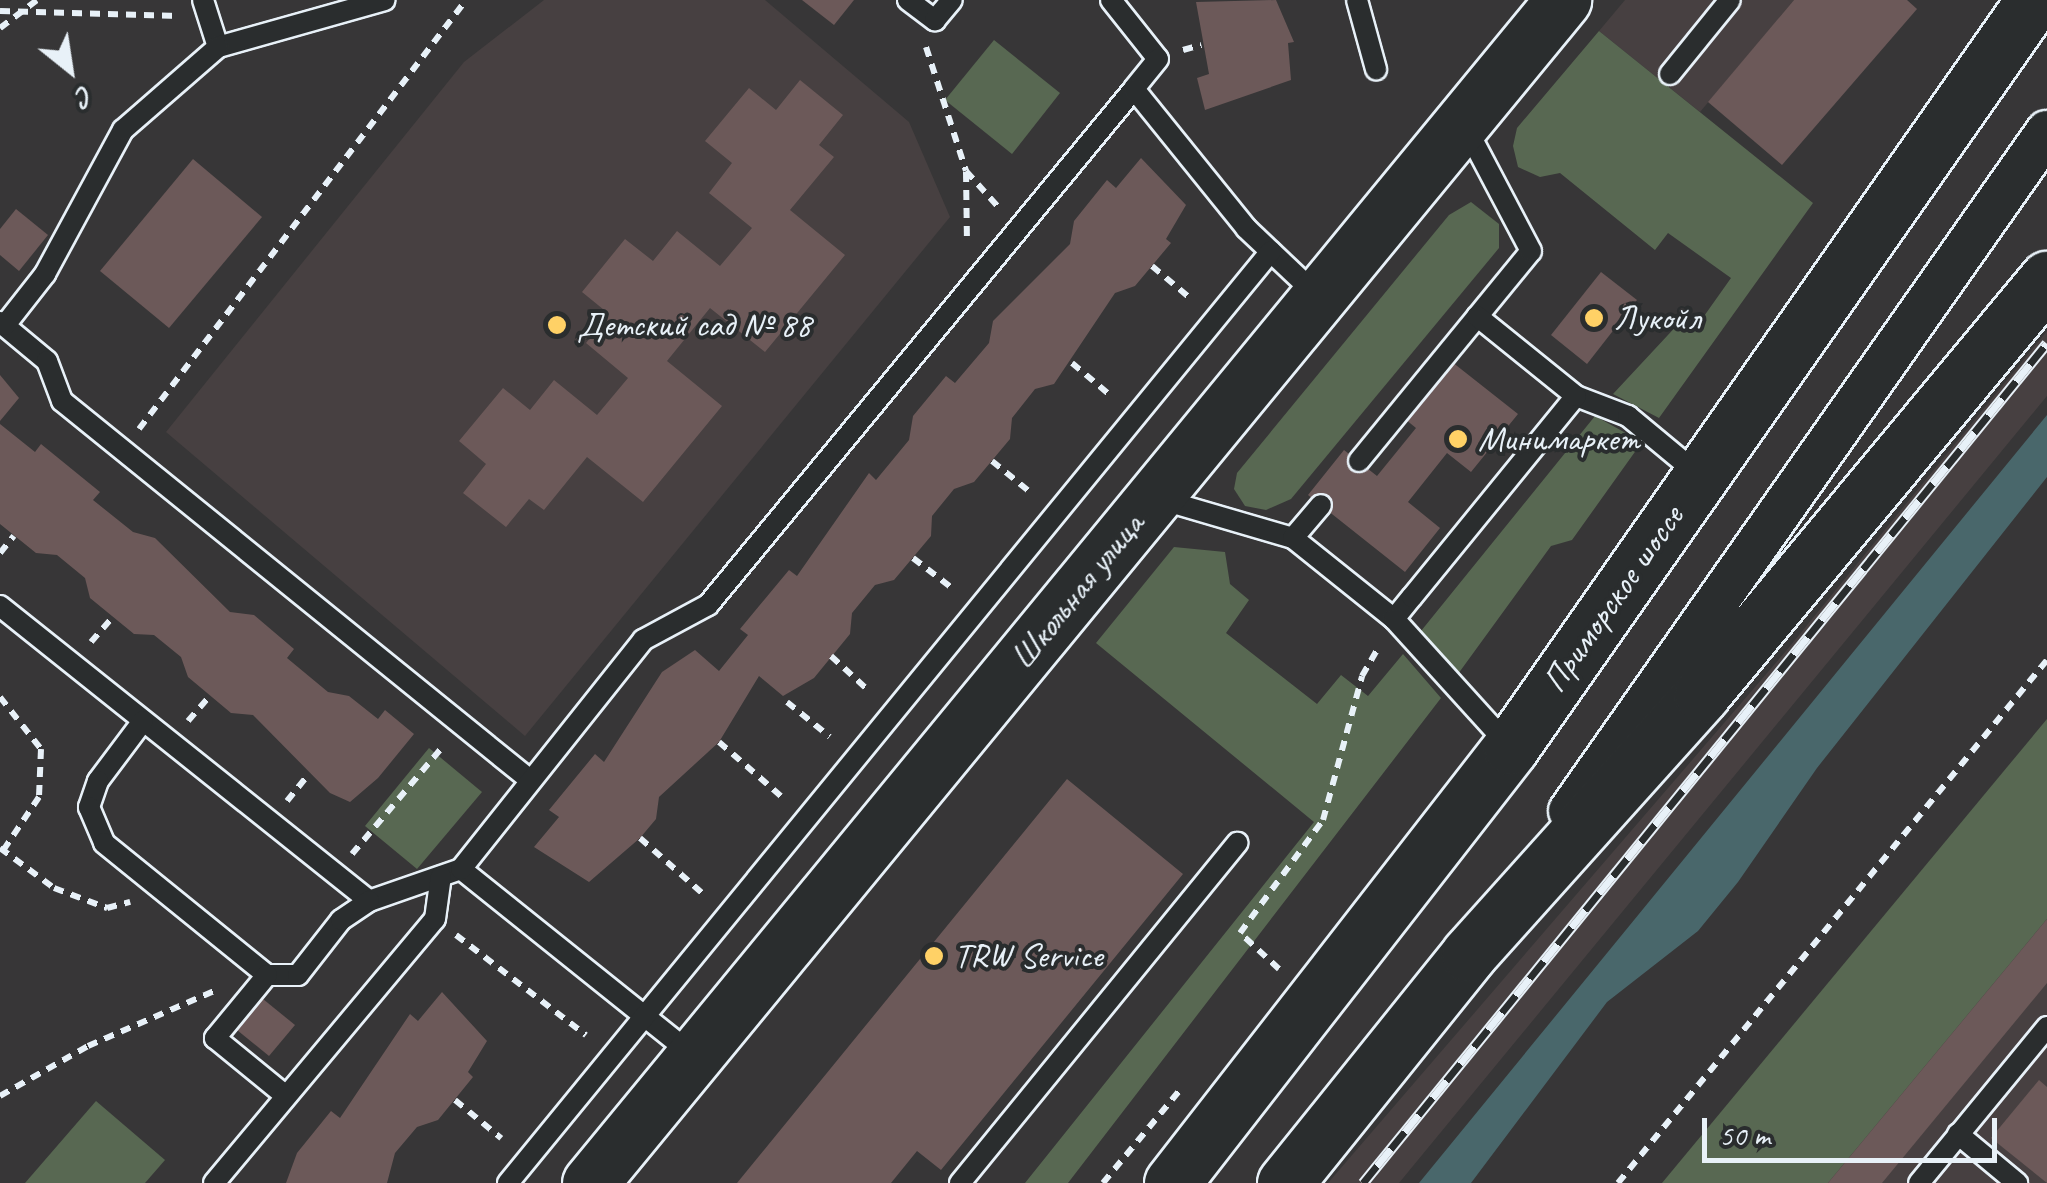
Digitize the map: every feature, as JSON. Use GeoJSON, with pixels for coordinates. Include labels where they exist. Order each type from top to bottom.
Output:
{"type":"FeatureCollection","features":[{"type":"Feature","properties":{"kind":"main road","name":"Школьная улица"},"geometry":{"type":"LineString","coordinates":[[590,1183],[1564,0]]}},
{"type":"Feature","properties":{"kind":"main road","name":"Приморское шоссе"},"geometry":{"type":"LineString","coordinates":[[1172,1183],[1511,748],[2034,0]]}},
{"type":"Feature","properties":{"kind":"main road"},"geometry":{"type":"LineString","coordinates":[[1285,1183],[1469,954],[1702,694],[2047,279]]}},
{"type":"Feature","properties":{"kind":"street"},"geometry":{"type":"LineString","coordinates":[[1469,954],[2047,132]]}},
{"type":"Feature","properties":{"kind":"lane"},"geometry":{"type":"LineString","coordinates":[[202,0],[218,47]]}},
{"type":"Feature","properties":{"kind":"lane"},"geometry":{"type":"LineString","coordinates":[[385,0],[218,47],[122,130],[45,274],[2,324],[46,361],[62,402],[530,780]]}},
{"type":"Feature","properties":{"kind":"lane"},"geometry":{"type":"LineString","coordinates":[[908,0],[935,20],[952,0]]}},
{"type":"Feature","properties":{"kind":"lane"},"geometry":{"type":"LineString","coordinates":[[214,1183],[435,919],[451,872],[643,640],[708,605],[1158,59],[1111,0]]}},
{"type":"Feature","properties":{"kind":"lane"},"geometry":{"type":"LineString","coordinates":[[1357,0],[1376,70]]}},
{"type":"Feature","properties":{"kind":"lane"},"geometry":{"type":"LineString","coordinates":[[1670,74],[1730,0]]}},
{"type":"Feature","properties":{"kind":"lane"},"geometry":{"type":"LineString","coordinates":[[1134,89],[1271,251],[1319,297]]}},
{"type":"Feature","properties":{"kind":"lane"},"geometry":{"type":"LineString","coordinates":[[1359,462],[1531,252],[1463,122]]}},
{"type":"Feature","properties":{"kind":"lane"},"geometry":{"type":"LineString","coordinates":[[508,1183],[1271,251]]}},
{"type":"Feature","properties":{"kind":"lane"},"geometry":{"type":"LineString","coordinates":[[1477,316],[1576,396],[1628,416],[1699,475]]}},
{"type":"Feature","properties":{"kind":"lane"},"geometry":{"type":"LineString","coordinates":[[1394,619],[1576,396]]}},
{"type":"Feature","properties":{"kind":"lane"},"geometry":{"type":"LineString","coordinates":[[1154,497],[1293,538],[1394,619],[1511,748]]}},
{"type":"Feature","properties":{"kind":"lane"},"geometry":{"type":"LineString","coordinates":[[1293,538],[1321,505]]}},
{"type":"Feature","properties":{"kind":"lane"},"geometry":{"type":"LineString","coordinates":[[0,606],[369,901]]}},
{"type":"Feature","properties":{"kind":"lane"},"geometry":{"type":"LineString","coordinates":[[143,720],[98,781],[88,808],[104,843],[267,976],[298,975],[341,920],[369,901],[451,872]]}},
{"type":"Feature","properties":{"kind":"lane"},"geometry":{"type":"LineString","coordinates":[[960,1183],[1237,843]]}},
{"type":"Feature","properties":{"kind":"lane"},"geometry":{"type":"LineString","coordinates":[[451,872],[694,1056]]}},
{"type":"Feature","properties":{"kind":"lane"},"geometry":{"type":"LineString","coordinates":[[267,976],[216,1038],[285,1095]]}},
{"type":"Feature","properties":{"kind":"lane"},"geometry":{"type":"LineString","coordinates":[[1918,1183],[2047,1027]]}},
{"type":"Feature","properties":{"kind":"lane"},"geometry":{"type":"LineString","coordinates":[[2029,1049],[2047,1064]]}},
{"type":"Feature","properties":{"kind":"lane"},"geometry":{"type":"LineString","coordinates":[[1958,1134],[2016,1183]]}},
{"type":"Feature","properties":{"kind":"path"},"geometry":{"type":"LineString","coordinates":[[0,28],[37,0]]}},
{"type":"Feature","properties":{"kind":"path"},"geometry":{"type":"LineString","coordinates":[[123,450],[466,0]]}},
{"type":"Feature","properties":{"kind":"path"},"geometry":{"type":"LineString","coordinates":[[0,11],[177,16],[211,26]]}},
{"type":"Feature","properties":{"kind":"path"},"geometry":{"type":"LineString","coordinates":[[922,36],[966,170],[967,291]]}},
{"type":"Feature","properties":{"kind":"path"},"geometry":{"type":"LineString","coordinates":[[966,170],[1018,230]]}},
{"type":"Feature","properties":{"kind":"path"},"geometry":{"type":"LineString","coordinates":[[1152,266],[1190,298]]}},
{"type":"Feature","properties":{"kind":"path"},"geometry":{"type":"LineString","coordinates":[[1072,363],[1110,394]]}},
{"type":"Feature","properties":{"kind":"path"},"geometry":{"type":"LineString","coordinates":[[992,462],[1030,492]]}},
{"type":"Feature","properties":{"kind":"path"},"geometry":{"type":"LineString","coordinates":[[0,552],[14,536]]}},
{"type":"Feature","properties":{"kind":"path"},"geometry":{"type":"LineString","coordinates":[[913,558],[952,588]]}},
{"type":"Feature","properties":{"kind":"path"},"geometry":{"type":"LineString","coordinates":[[92,642],[113,617]]}},
{"type":"Feature","properties":{"kind":"path"},"geometry":{"type":"LineString","coordinates":[[1280,970],[1240,934],[1324,820],[1362,676],[1394,619]]}},
{"type":"Feature","properties":{"kind":"path"},"geometry":{"type":"LineString","coordinates":[[831,656],[868,690]]}},
{"type":"Feature","properties":{"kind":"path"},"geometry":{"type":"LineString","coordinates":[[1618,1183],[2047,660]]}},
{"type":"Feature","properties":{"kind":"path"},"geometry":{"type":"LineString","coordinates":[[188,721],[210,696]]}},
{"type":"Feature","properties":{"kind":"path"},"geometry":{"type":"LineString","coordinates":[[0,697],[41,750],[38,797],[1,851],[54,888],[106,908],[166,893]]}},
{"type":"Feature","properties":{"kind":"path"},"geometry":{"type":"LineString","coordinates":[[787,702],[830,738]]}},
{"type":"Feature","properties":{"kind":"path"},"geometry":{"type":"LineString","coordinates":[[719,742],[782,796]]}},
{"type":"Feature","properties":{"kind":"path"},"geometry":{"type":"LineString","coordinates":[[371,832],[435,755]]}},
{"type":"Feature","properties":{"kind":"path"},"geometry":{"type":"LineString","coordinates":[[287,801],[308,775]]}},
{"type":"Feature","properties":{"kind":"path"},"geometry":{"type":"LineString","coordinates":[[640,838],[702,892]]}},
{"type":"Feature","properties":{"kind":"path"},"geometry":{"type":"LineString","coordinates":[[435,919],[586,1035]]}},
{"type":"Feature","properties":{"kind":"path"},"geometry":{"type":"LineString","coordinates":[[0,1096],[88,1046],[267,976]]}},
{"type":"Feature","properties":{"kind":"path"},"geometry":{"type":"LineString","coordinates":[[454,1100],[502,1138]]}},
{"type":"Feature","properties":{"kind":"shaded area","name":"Детский сад № 88"},"geometry":{"type":"Polygon","coordinates":[[[544,0],[765,0],[909,122],[950,217],[525,736],[166,432],[464,62],[544,0]]]}},
{"type":"Feature","properties":{"kind":"shaded area"},"geometry":{"type":"Polygon","coordinates":[[[1625,0],[1794,0],[1700,112],[1599,31],[1625,0]]]}},
{"type":"Feature","properties":{"kind":"shaded area"},"geometry":{"type":"Polygon","coordinates":[[[2047,331],[2047,396],[1399,1183],[1328,1183],[1786,651],[2047,331]]]}},
{"type":"Feature","properties":{"kind":"shaded area"},"geometry":{"type":"Polygon","coordinates":[[[2047,919],[2047,1183],[1828,1183],[2047,919]]]}},
{"type":"Feature","properties":{"kind":"green space"},"geometry":{"type":"Polygon","coordinates":[[[1599,31],[1813,203],[1659,418],[1613,394],[1681,321],[1697,326],[1731,278],[1668,233],[1655,250],[1560,173],[1540,177],[1518,167],[1513,146],[1517,128],[1599,31]]]}},
{"type":"Feature","properties":{"kind":"green space"},"geometry":{"type":"Polygon","coordinates":[[[994,40],[1060,93],[1012,154],[945,100],[994,40]]]}},
{"type":"Feature","properties":{"kind":"green space"},"geometry":{"type":"Polygon","coordinates":[[[1471,202],[1499,224],[1499,248],[1291,499],[1266,510],[1245,506],[1234,489],[1237,473],[1449,215],[1471,202]]]}},
{"type":"Feature","properties":{"kind":"green space"},"geometry":{"type":"Polygon","coordinates":[[[1595,416],[1642,442],[1572,540],[1551,546],[1458,674],[1421,631],[1595,416]]]}},
{"type":"Feature","properties":{"kind":"green space"},"geometry":{"type":"Polygon","coordinates":[[[1174,547],[1225,552],[1230,584],[1249,600],[1226,633],[1317,704],[1341,675],[1368,696],[1403,654],[1441,698],[1068,1183],[1025,1183],[1314,822],[1096,643],[1174,547]]]}},
{"type":"Feature","properties":{"kind":"green space"},"geometry":{"type":"Polygon","coordinates":[[[2047,719],[2047,919],[1828,1183],[1662,1183],[2047,719]]]}},
{"type":"Feature","properties":{"kind":"green space"},"geometry":{"type":"Polygon","coordinates":[[[429,748],[482,792],[417,869],[365,826],[429,748]]]}},
{"type":"Feature","properties":{"kind":"green space"},"geometry":{"type":"Polygon","coordinates":[[[96,1101],[165,1160],[145,1183],[25,1183],[96,1101]]]}},
{"type":"Feature","properties":{"kind":"water"},"geometry":{"type":"Polygon","coordinates":[[[2047,415],[2047,477],[1817,768],[1738,882],[1698,931],[1607,1002],[1471,1183],[1419,1183],[2047,415]]]}},
{"type":"Feature","properties":{"kind":"building"},"geometry":{"type":"Polygon","coordinates":[[[802,0],[854,0],[834,25],[802,0]]]}},
{"type":"Feature","properties":{"kind":"building"},"geometry":{"type":"Polygon","coordinates":[[[1276,0],[1294,42],[1288,43],[1291,80],[1205,110],[1197,78],[1209,74],[1196,2],[1276,0]]]}},
{"type":"Feature","properties":{"kind":"building"},"geometry":{"type":"Polygon","coordinates":[[[1794,0],[1907,0],[1917,9],[1782,165],[1708,102],[1794,0]]]}},
{"type":"Feature","properties":{"kind":"building"},"geometry":{"type":"Polygon","coordinates":[[[800,80],[843,115],[819,145],[834,157],[790,210],[845,255],[765,352],[710,308],[667,361],[722,406],[643,502],[587,457],[544,510],[529,499],[506,527],[463,493],[486,464],[459,441],[503,388],[530,410],[554,380],[597,415],[628,378],[586,343],[609,314],[582,292],[625,239],[653,261],[677,231],[720,266],[752,228],[709,193],[732,163],[705,141],[749,88],[776,110],[800,80]]]}},
{"type":"Feature","properties":{"kind":"building"},"geometry":{"type":"Polygon","coordinates":[[[1141,158],[1186,205],[1166,239],[1171,243],[1135,286],[1115,293],[1054,384],[1035,389],[1012,418],[1010,439],[974,482],[954,489],[932,516],[931,536],[894,580],[875,585],[852,613],[850,634],[814,678],[783,696],[759,676],[719,742],[659,797],[656,819],[589,882],[534,847],[559,817],[549,810],[595,754],[604,762],[662,672],[695,650],[719,671],[748,635],[740,629],[789,570],[797,576],[869,473],[876,480],[909,440],[913,416],[946,376],[955,383],[989,343],[993,321],[1070,244],[1074,221],[1107,180],[1116,188],[1141,158]]]}},
{"type":"Feature","properties":{"kind":"building"},"geometry":{"type":"Polygon","coordinates":[[[193,159],[262,217],[169,328],[100,271],[193,159]]]}},
{"type":"Feature","properties":{"kind":"building"},"geometry":{"type":"Polygon","coordinates":[[[16,209],[48,235],[19,271],[0,255],[0,229],[16,209]]]}},
{"type":"Feature","properties":{"kind":"building","name":"Лукойл"},"geometry":{"type":"Polygon","coordinates":[[[1601,272],[1637,300],[1587,364],[1551,335],[1601,272]]]}},
{"type":"Feature","properties":{"kind":"building"},"geometry":{"type":"Polygon","coordinates":[[[1447,358],[1518,414],[1471,472],[1447,453],[1408,502],[1440,528],[1405,572],[1308,495],[1344,450],[1377,476],[1416,428],[1400,415],[1447,358]]]}},
{"type":"Feature","properties":{"kind":"building"},"geometry":{"type":"Polygon","coordinates":[[[0,375],[19,398],[0,421],[0,375]]]}},
{"type":"Feature","properties":{"kind":"building"},"geometry":{"type":"Polygon","coordinates":[[[0,424],[35,452],[41,444],[100,492],[93,500],[133,532],[155,538],[230,612],[254,615],[294,649],[287,658],[328,692],[349,696],[378,719],[385,710],[414,734],[378,778],[350,802],[330,793],[253,715],[231,713],[188,677],[181,657],[154,635],[134,634],[90,598],[85,578],[57,555],[36,553],[0,524],[0,424]]]}},
{"type":"Feature","properties":{"kind":"building"},"geometry":{"type":"Polygon","coordinates":[[[1067,779],[1183,874],[941,1170],[917,1151],[891,1183],[737,1183],[1067,779]]]}},
{"type":"Feature","properties":{"kind":"building"},"geometry":{"type":"Polygon","coordinates":[[[2047,919],[2047,983],[1882,1183],[1828,1183],[2047,919]]]}},
{"type":"Feature","properties":{"kind":"building"},"geometry":{"type":"Polygon","coordinates":[[[442,992],[487,1041],[468,1072],[473,1077],[438,1120],[417,1127],[395,1153],[387,1183],[286,1183],[297,1153],[331,1111],[340,1118],[410,1014],[418,1021],[442,992]]]}},
{"type":"Feature","properties":{"kind":"building"},"geometry":{"type":"Polygon","coordinates":[[[263,999],[295,1025],[269,1056],[237,1030],[263,999]]]}},
{"type":"Feature","properties":{"kind":"building"},"geometry":{"type":"Polygon","coordinates":[[[2039,1080],[2047,1087],[2047,1183],[1991,1138],[2039,1080]]]}},
{"type":"Feature","properties":{"kind":"railway"},"geometry":{"type":"LineString","coordinates":[[1363,1183],[2047,343]]}},
{"type":"Feature","properties":{"kind":"place","name":"Лукойл"},"geometry":{"type":"Point","coordinates":[1594,318]}},
{"type":"Feature","properties":{"kind":"place","name":"Детский сад № 88"},"geometry":{"type":"Point","coordinates":[557,325]}},
{"type":"Feature","properties":{"kind":"place","name":"Минимаркет"},"geometry":{"type":"Point","coordinates":[1458,439]}},
{"type":"Feature","properties":{"kind":"place","name":"TRW Service"},"geometry":{"type":"Point","coordinates":[934,956]}}]}
